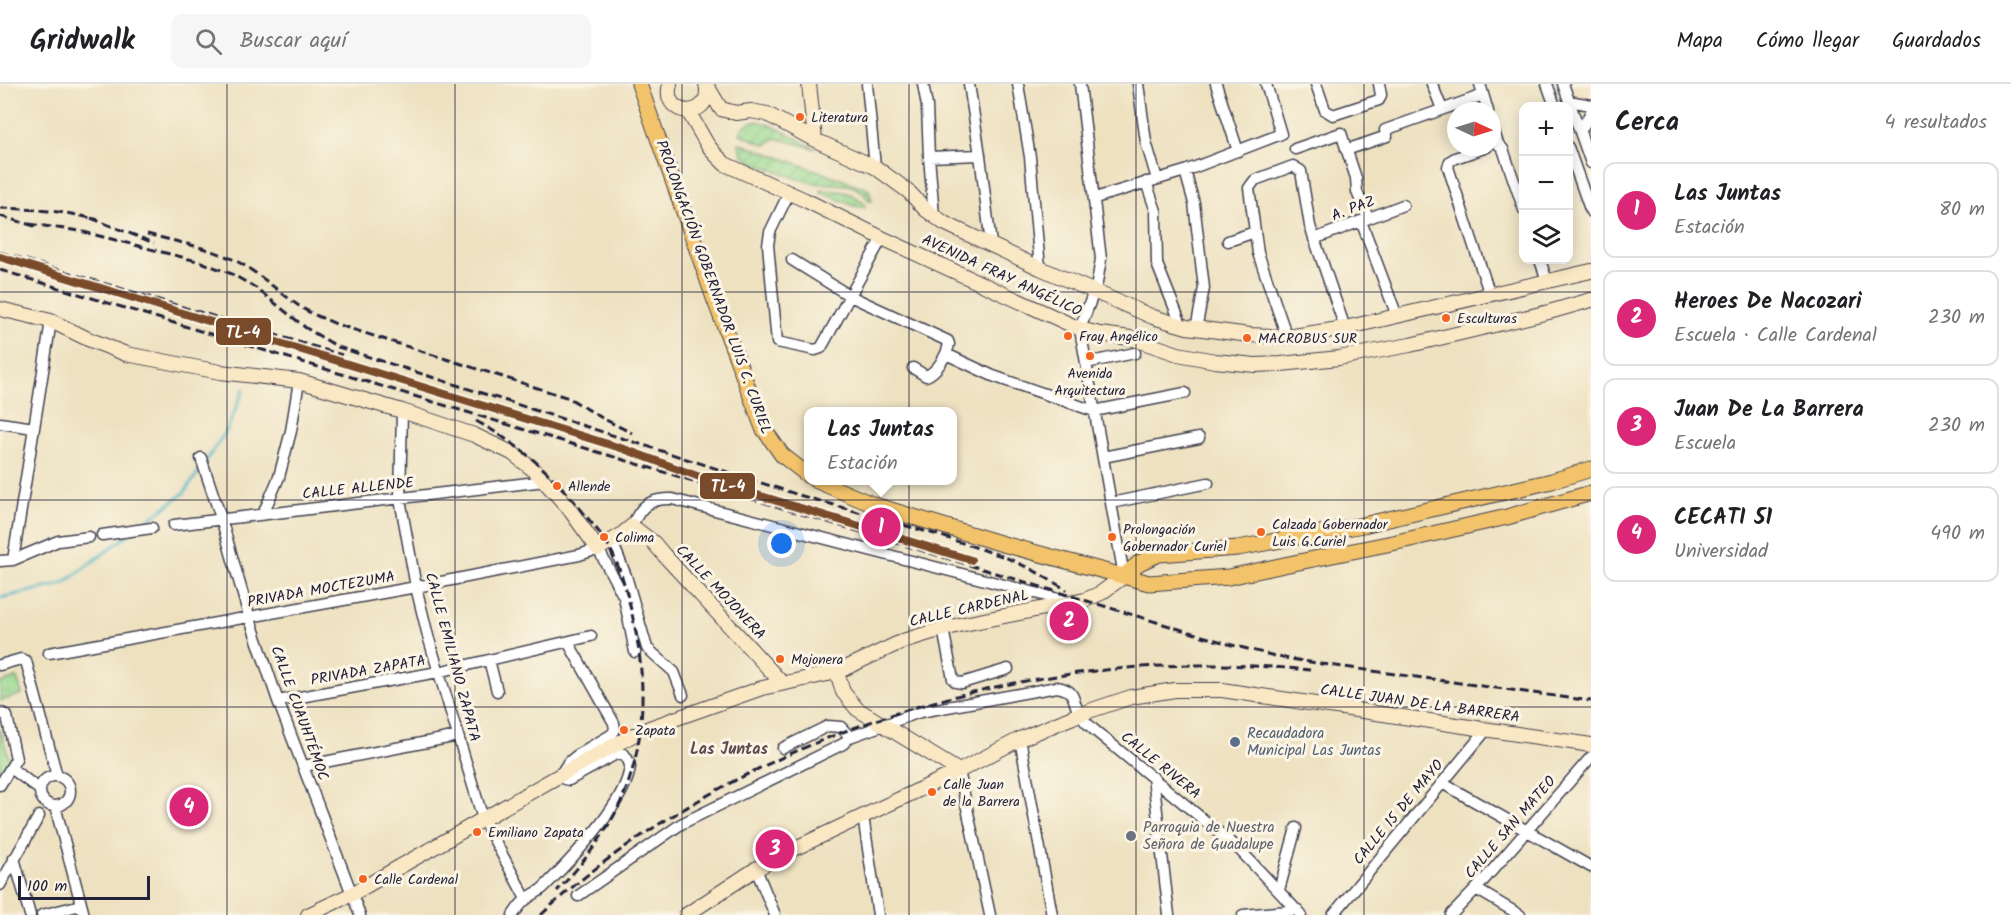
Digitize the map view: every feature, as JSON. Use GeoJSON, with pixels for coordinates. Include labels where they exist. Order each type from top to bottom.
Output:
{"type":"FeatureCollection","features":[{"type":"Feature","properties":{"kind":"main road","name":"PROLONGACIÓN GOBERNADOR LUIS C. CURIEL"},"geometry":{"type":"LineString","coordinates":[[639,84],[714,298],[763,428],[782,455],[804,473]]}},
{"type":"Feature","properties":{"kind":"main road"},"geometry":{"type":"LineString","coordinates":[[1124,576],[1151,556],[1238,548],[1392,519],[1591,469]]}},
{"type":"Feature","properties":{"kind":"main road"},"geometry":{"type":"LineString","coordinates":[[827,485],[874,505],[1003,544],[1149,582],[1229,577],[1397,542],[1591,493]]}},
{"type":"Feature","properties":{"kind":"main road"},"geometry":{"type":"LineString","coordinates":[[1392,519],[1397,542]]}},
{"type":"Feature","properties":{"kind":"main road"},"geometry":{"type":"LineString","coordinates":[[1196,551],[1197,579]]}},
{"type":"Feature","properties":{"kind":"street"},"geometry":{"type":"LineString","coordinates":[[688,111],[698,108],[704,102],[707,96],[706,84]]}},
{"type":"Feature","properties":{"kind":"street","name":"AVENIDA FRAY ANGÉLICO"},"geometry":{"type":"LineString","coordinates":[[706,84],[718,106],[724,111],[736,113],[751,111],[767,114],[815,140],[875,166],[944,223],[1153,317],[1196,329],[1250,336],[1287,337],[1345,328],[1591,271]]}},
{"type":"Feature","properties":{"kind":"street"},"geometry":{"type":"LineString","coordinates":[[809,84],[815,140]]}},
{"type":"Feature","properties":{"kind":"street"},"geometry":{"type":"LineString","coordinates":[[867,84],[875,166]]}},
{"type":"Feature","properties":{"kind":"street"},"geometry":{"type":"LineString","coordinates":[[922,84],[927,106],[934,216]]}},
{"type":"Feature","properties":{"kind":"street"},"geometry":{"type":"LineString","coordinates":[[969,84],[991,245]]}},
{"type":"Feature","properties":{"kind":"street"},"geometry":{"type":"LineString","coordinates":[[1018,84],[1030,157],[1040,268]]}},
{"type":"Feature","properties":{"kind":"street"},"geometry":{"type":"LineString","coordinates":[[1080,84],[1101,259],[1094,291],[1080,329],[1124,576]]}},
{"type":"Feature","properties":{"kind":"street"},"geometry":{"type":"LineString","coordinates":[[1138,84],[1156,211],[1157,264],[1181,324]]}},
{"type":"Feature","properties":{"kind":"street"},"geometry":{"type":"LineString","coordinates":[[1216,84],[1238,151]]}},
{"type":"Feature","properties":{"kind":"street"},"geometry":{"type":"LineString","coordinates":[[1095,198],[1185,171],[1281,134],[1266,84]]}},
{"type":"Feature","properties":{"kind":"street"},"geometry":{"type":"LineString","coordinates":[[1316,84],[1325,110],[1333,115],[1379,100],[1381,95],[1379,84]]}},
{"type":"Feature","properties":{"kind":"street"},"geometry":{"type":"LineString","coordinates":[[1432,84],[1442,110]]}},
{"type":"Feature","properties":{"kind":"street"},"geometry":{"type":"LineString","coordinates":[[1547,84],[1554,102]]}},
{"type":"Feature","properties":{"kind":"street"},"geometry":{"type":"LineString","coordinates":[[1563,84],[1569,102]]}},
{"type":"Feature","properties":{"kind":"street","name":"AVENIDA FRAY ANGÉLICO"},"geometry":{"type":"LineString","coordinates":[[667,85],[671,102],[679,109],[688,111],[719,160],[736,170],[1080,329],[1131,338],[1178,354],[1215,362],[1255,365],[1340,358],[1403,346],[1591,300]]}},
{"type":"Feature","properties":{"kind":"street"},"geometry":{"type":"LineString","coordinates":[[1346,150],[1387,136],[1385,130],[1442,110],[1481,89]]}},
{"type":"Feature","properties":{"kind":"street"},"geometry":{"type":"LineString","coordinates":[[1573,103],[1591,105]]}},
{"type":"Feature","properties":{"kind":"street"},"geometry":{"type":"LineString","coordinates":[[1580,132],[1591,112]]}},
{"type":"Feature","properties":{"kind":"street"},"geometry":{"type":"LineString","coordinates":[[1573,113],[1591,163]]}},
{"type":"Feature","properties":{"kind":"street"},"geometry":{"type":"LineString","coordinates":[[1295,150],[1341,133],[1356,178],[1364,219],[1397,316]]}},
{"type":"Feature","properties":{"kind":"street"},"geometry":{"type":"LineString","coordinates":[[1501,148],[1519,195]]}},
{"type":"Feature","properties":{"kind":"street"},"geometry":{"type":"LineString","coordinates":[[929,157],[980,155]]}},
{"type":"Feature","properties":{"kind":"street"},"geometry":{"type":"LineString","coordinates":[[1464,156],[1450,161],[1448,168],[1490,295]]}},
{"type":"Feature","properties":{"kind":"street"},"geometry":{"type":"LineString","coordinates":[[1572,156],[1591,212]]}},
{"type":"Feature","properties":{"kind":"street"},"geometry":{"type":"LineString","coordinates":[[1287,337],[1258,253],[1249,188],[1251,183],[1293,166],[1301,171],[1310,226],[1345,328]]}},
{"type":"Feature","properties":{"kind":"street"},"geometry":{"type":"LineString","coordinates":[[1185,171],[1194,203],[1204,288],[1196,329]]}},
{"type":"Feature","properties":{"kind":"street"},"geometry":{"type":"LineString","coordinates":[[789,193],[770,232],[768,245],[777,342],[815,350],[821,348],[882,238]]}},
{"type":"Feature","properties":{"kind":"street","name":"A. PAZ"},"geometry":{"type":"LineString","coordinates":[[1314,239],[1402,206]]}},
{"type":"Feature","properties":{"kind":"street"},"geometry":{"type":"LineString","coordinates":[[1228,241],[1256,232]]}},
{"type":"Feature","properties":{"kind":"street"},"geometry":{"type":"LineString","coordinates":[[792,260],[850,296],[948,341],[948,349],[931,374],[926,376],[913,369]]}},
{"type":"Feature","properties":{"kind":"street"},"geometry":{"type":"LineString","coordinates":[[1542,264],[1548,281]]}},
{"type":"Feature","properties":{"kind":"street"},"geometry":{"type":"LineString","coordinates":[[0,309],[51,321],[126,354],[220,372],[299,381],[454,426],[512,453],[545,481],[577,519],[598,549],[619,587],[627,612],[634,652]]}},
{"type":"Feature","properties":{"kind":"street"},"geometry":{"type":"LineString","coordinates":[[13,560],[51,321]]}},
{"type":"Feature","properties":{"kind":"street"},"geometry":{"type":"LineString","coordinates":[[948,349],[993,376],[1094,411],[1185,393]]}},
{"type":"Feature","properties":{"kind":"street"},"geometry":{"type":"LineString","coordinates":[[1086,363],[1135,353]]}},
{"type":"Feature","properties":{"kind":"street"},"geometry":{"type":"LineString","coordinates":[[263,514],[279,477],[291,431],[299,381]]}},
{"type":"Feature","properties":{"kind":"street","name":"CALLE EMILIANO ZAPATA"},"geometry":{"type":"LineString","coordinates":[[402,411],[400,499],[416,587],[438,672],[483,819],[526,899]]}},
{"type":"Feature","properties":{"kind":"street"},"geometry":{"type":"LineString","coordinates":[[0,423],[34,428]]}},
{"type":"Feature","properties":{"kind":"street"},"geometry":{"type":"LineString","coordinates":[[1103,457],[1198,438]]}},
{"type":"Feature","properties":{"kind":"street","name":"CALLE CUAUHTÉMOC"},"geometry":{"type":"LineString","coordinates":[[201,458],[249,616],[278,701],[360,915]]}},
{"type":"Feature","properties":{"kind":"street","name":"CALLE ALLENDE"},"geometry":{"type":"LineString","coordinates":[[174,525],[545,481]]}},
{"type":"Feature","properties":{"kind":"street"},"geometry":{"type":"LineString","coordinates":[[1111,503],[1208,483]]}},
{"type":"Feature","properties":{"kind":"street"},"geometry":{"type":"LineString","coordinates":[[598,549],[632,526],[638,512],[644,506],[657,500],[672,499],[1071,603]]}},
{"type":"Feature","properties":{"kind":"street","name":"CALLE MOJONERA"},"geometry":{"type":"LineString","coordinates":[[632,526],[654,543],[782,683]]}},
{"type":"Feature","properties":{"kind":"street"},"geometry":{"type":"LineString","coordinates":[[102,535],[152,528]]}},
{"type":"Feature","properties":{"kind":"street"},"geometry":{"type":"LineString","coordinates":[[0,561],[13,560],[58,541],[89,537]]}},
{"type":"Feature","properties":{"kind":"street"},"geometry":{"type":"LineString","coordinates":[[612,541],[626,576],[647,648],[674,672],[683,695]]}},
{"type":"Feature","properties":{"kind":"street","name":"PRIVADA MOCTEZUMA"},"geometry":{"type":"LineString","coordinates":[[49,653],[416,587],[579,555],[598,549]]}},
{"type":"Feature","properties":{"kind":"street","name":"CALLE CARDENAL"},"geometry":{"type":"LineString","coordinates":[[649,728],[762,688],[837,672],[903,641],[943,629],[1095,597],[1124,576]]}},
{"type":"Feature","properties":{"kind":"street"},"geometry":{"type":"LineString","coordinates":[[943,629],[953,679],[956,682],[962,683],[1008,669]]}},
{"type":"Feature","properties":{"kind":"street","name":"PRIVADA ZAPATA"},"geometry":{"type":"LineString","coordinates":[[278,701],[438,672],[591,636]]}},
{"type":"Feature","properties":{"kind":"street"},"geometry":{"type":"LineString","coordinates":[[513,915],[526,899],[541,890],[560,871],[602,821],[625,784],[629,763],[624,754],[616,754],[569,780],[564,779],[562,774],[564,766],[615,730],[614,723],[568,642]]}},
{"type":"Feature","properties":{"kind":"street"},"geometry":{"type":"LineString","coordinates":[[0,665],[21,659],[26,661],[57,776]]}},
{"type":"Feature","properties":{"kind":"street"},"geometry":{"type":"LineString","coordinates":[[489,660],[497,691]]}},
{"type":"Feature","properties":{"kind":"street"},"geometry":{"type":"LineString","coordinates":[[0,672],[27,665]]}},
{"type":"Feature","properties":{"kind":"street"},"geometry":{"type":"LineString","coordinates":[[837,672],[843,692],[856,710],[960,771],[990,915]]}},
{"type":"Feature","properties":{"kind":"street","name":"CALLE RIVERA"},"geometry":{"type":"LineString","coordinates":[[884,725],[920,712],[1057,687],[1067,688],[1080,714],[1093,729],[1238,848],[1300,913]]}},
{"type":"Feature","properties":{"kind":"street","name":"CALLE JUAN DE LA BARRERA"},"geometry":{"type":"LineString","coordinates":[[686,915],[785,852],[960,771],[1020,739],[1080,714],[1140,694],[1175,690],[1222,690],[1591,745]]}},
{"type":"Feature","properties":{"kind":"street"},"geometry":{"type":"LineString","coordinates":[[0,712],[7,716],[16,759],[0,785]]}},
{"type":"Feature","properties":{"kind":"street"},"geometry":{"type":"LineString","coordinates":[[578,896],[681,824],[843,744],[850,737],[884,725]]}},
{"type":"Feature","properties":{"kind":"street"},"geometry":{"type":"LineString","coordinates":[[783,748],[828,726],[841,727],[850,737]]}},
{"type":"Feature","properties":{"kind":"street","name":"CALLE 15 DE MAYO"},"geometry":{"type":"LineString","coordinates":[[1333,915],[1487,729]]}},
{"type":"Feature","properties":{"kind":"street"},"geometry":{"type":"LineString","coordinates":[[308,915],[352,894],[633,735]]}},
{"type":"Feature","properties":{"kind":"street"},"geometry":{"type":"LineString","coordinates":[[304,766],[458,736]]}},
{"type":"Feature","properties":{"kind":"street"},"geometry":{"type":"LineString","coordinates":[[1020,739],[1052,915]]}},
{"type":"Feature","properties":{"kind":"street","name":"CALLE SAN MATEO"},"geometry":{"type":"LineString","coordinates":[[1451,915],[1591,757]]}},
{"type":"Feature","properties":{"kind":"street"},"geometry":{"type":"LineString","coordinates":[[11,768],[40,790]]}},
{"type":"Feature","properties":{"kind":"street"},"geometry":{"type":"LineString","coordinates":[[57,776],[65,780],[70,789],[64,802],[55,806],[46,803],[40,790],[47,778],[57,776]]}},
{"type":"Feature","properties":{"kind":"street"},"geometry":{"type":"LineString","coordinates":[[1153,777],[1169,915]]}},
{"type":"Feature","properties":{"kind":"street"},"geometry":{"type":"LineString","coordinates":[[1442,783],[1591,867]]}},
{"type":"Feature","properties":{"kind":"street"},"geometry":{"type":"LineString","coordinates":[[42,915],[82,910],[55,806]]}},
{"type":"Feature","properties":{"kind":"street"},"geometry":{"type":"LineString","coordinates":[[0,885],[39,816]]}},
{"type":"Feature","properties":{"kind":"street"},"geometry":{"type":"LineString","coordinates":[[863,816],[878,915]]}},
{"type":"Feature","properties":{"kind":"street"},"geometry":{"type":"LineString","coordinates":[[1279,890],[1296,828]]}},
{"type":"Feature","properties":{"kind":"street"},"geometry":{"type":"LineString","coordinates":[[14,858],[30,915]]}},
{"type":"Feature","properties":{"kind":"street"},"geometry":{"type":"LineString","coordinates":[[756,869],[776,915]]}},
{"type":"Feature","properties":{"kind":"street"},"geometry":{"type":"LineString","coordinates":[[1476,889],[1520,915]]}},
{"type":"Feature","properties":{"kind":"street"},"geometry":{"type":"LineString","coordinates":[[1243,915],[1300,913]]}},
{"type":"Feature","properties":{"kind":"green space"},"geometry":{"type":"Polygon","coordinates":[[[757,121],[771,125],[816,149],[776,138],[766,145],[740,134],[746,125],[757,121]]]}},
{"type":"Feature","properties":{"kind":"green space"},"geometry":{"type":"Polygon","coordinates":[[[739,143],[863,187],[869,190],[872,201],[852,186],[808,182],[752,162],[743,154],[739,143]]]}},
{"type":"Feature","properties":{"kind":"green space"},"geometry":{"type":"Polygon","coordinates":[[[821,190],[851,194],[865,206],[864,208],[854,206],[821,190]]]}},
{"type":"Feature","properties":{"kind":"green space"},"geometry":{"type":"Polygon","coordinates":[[[17,678],[22,694],[0,701],[0,683],[17,678]]]}},
{"type":"Feature","properties":{"kind":"green space"},"geometry":{"type":"Polygon","coordinates":[[[0,729],[10,761],[0,777],[0,729]]]}},
{"type":"Feature","properties":{"kind":"waterway"},"geometry":{"type":"LineString","coordinates":[[206,461],[227,430],[244,389]]}},
{"type":"Feature","properties":{"kind":"waterway"},"geometry":{"type":"LineString","coordinates":[[140,526],[184,493],[202,467]]}},
{"type":"Feature","properties":{"kind":"waterway"},"geometry":{"type":"LineString","coordinates":[[0,598],[63,584],[128,535]]}},
{"type":"Feature","properties":{"kind":"railway"},"geometry":{"type":"LineString","coordinates":[[0,208],[74,214],[98,220]]}},
{"type":"Feature","properties":{"kind":"railway"},"geometry":{"type":"LineString","coordinates":[[0,216],[38,227]]}},
{"type":"Feature","properties":{"kind":"railway"},"geometry":{"type":"LineString","coordinates":[[91,218],[154,243]]}},
{"type":"Feature","properties":{"kind":"railway"},"geometry":{"type":"LineString","coordinates":[[29,224],[80,231],[201,262],[232,274],[256,288],[306,328],[338,347],[799,495],[1005,557],[1067,590]]}},
{"type":"Feature","properties":{"kind":"railway"},"geometry":{"type":"LineString","coordinates":[[147,234],[206,249],[240,263],[304,309],[336,324],[569,398],[632,433]]}},
{"type":"Feature","properties":{"kind":"railway"},"geometry":{"type":"LineString","coordinates":[[0,252],[342,355]]}},
{"type":"Feature","properties":{"kind":"railway"},"geometry":{"type":"LineString","coordinates":[[0,270],[1232,645],[1279,657],[1322,664],[1591,701]]}},
{"type":"Feature","properties":{"kind":"railway"},"geometry":{"type":"LineString","coordinates":[[476,421],[508,440],[536,462],[574,501],[603,538],[613,554],[624,583],[638,643],[642,683],[641,722],[635,761],[629,781],[616,811],[599,840],[557,891]]}},
{"type":"Feature","properties":{"kind":"railway"},"geometry":{"type":"LineString","coordinates":[[541,915],[604,862],[672,816],[719,789],[788,755],[859,726],[932,703],[1006,685],[1080,673],[1156,666],[1233,665],[1310,670]]}},
{"type":"Feature","properties":{"kind":"transit line","name":"TL-4"},"geometry":{"type":"LineString","coordinates":[[0,257],[624,449],[708,480],[971,560]]}},
{"type":"Feature","properties":{"kind":"place","name":"Literatura"},"geometry":{"type":"Point","coordinates":[800,117]}},
{"type":"Feature","properties":{"kind":"place","name":"Esculturas"},"geometry":{"type":"Point","coordinates":[1446,318]}},
{"type":"Feature","properties":{"kind":"place","name":"Fray Angélico"},"geometry":{"type":"Point","coordinates":[1068,336]}},
{"type":"Feature","properties":{"kind":"place","name":"MACROBUS SUR"},"geometry":{"type":"Point","coordinates":[1247,338]}},
{"type":"Feature","properties":{"kind":"place","name":"Avenida Arquitectura"},"geometry":{"type":"Point","coordinates":[1090,356]}},
{"type":"Feature","properties":{"kind":"place","name":"Allende"},"geometry":{"type":"Point","coordinates":[557,486]}},
{"type":"Feature","properties":{"kind":"place","name":"Las Juntas"},"geometry":{"type":"Point","coordinates":[881,527]}},
{"type":"Feature","properties":{"kind":"place","name":"Calzada Gobernador Luis G.Curiel"},"geometry":{"type":"Point","coordinates":[1261,532]}},
{"type":"Feature","properties":{"kind":"place","name":"Colima"},"geometry":{"type":"Point","coordinates":[604,537]}},
{"type":"Feature","properties":{"kind":"place","name":"Prolongación Gobernador Curiel"},"geometry":{"type":"Point","coordinates":[1112,537]}},
{"type":"Feature","properties":{"kind":"place","name":"Heroes De Nacozari"},"geometry":{"type":"Point","coordinates":[1069,621]}},
{"type":"Feature","properties":{"kind":"place","name":"Mojonera"},"geometry":{"type":"Point","coordinates":[780,659]}},
{"type":"Feature","properties":{"kind":"place","name":"Zapata"},"geometry":{"type":"Point","coordinates":[624,730]}},
{"type":"Feature","properties":{"kind":"place","name":"Recaudadora Municipal Las Juntas"},"geometry":{"type":"Point","coordinates":[1235,742]}},
{"type":"Feature","properties":{"kind":"place","name":"Calle Juan de la Barrera"},"geometry":{"type":"Point","coordinates":[932,792]}},
{"type":"Feature","properties":{"kind":"place","name":"CECATI 51"},"geometry":{"type":"Point","coordinates":[189,807]}},
{"type":"Feature","properties":{"kind":"place","name":"Emiliano Zapata"},"geometry":{"type":"Point","coordinates":[477,832]}},
{"type":"Feature","properties":{"kind":"place","name":"Parroquia de Nuestra Señora de Guadalupe"},"geometry":{"type":"Point","coordinates":[1131,836]}},
{"type":"Feature","properties":{"kind":"place","name":"Juan De La Barrera"},"geometry":{"type":"Point","coordinates":[775,849]}},
{"type":"Feature","properties":{"kind":"place","name":"Calle Cardenal"},"geometry":{"type":"Point","coordinates":[363,879]}},
{"type":"Feature","properties":{"kind":"district","name":"Las Juntas"},"geometry":{"type":"Point","coordinates":[729,748]}}]}
